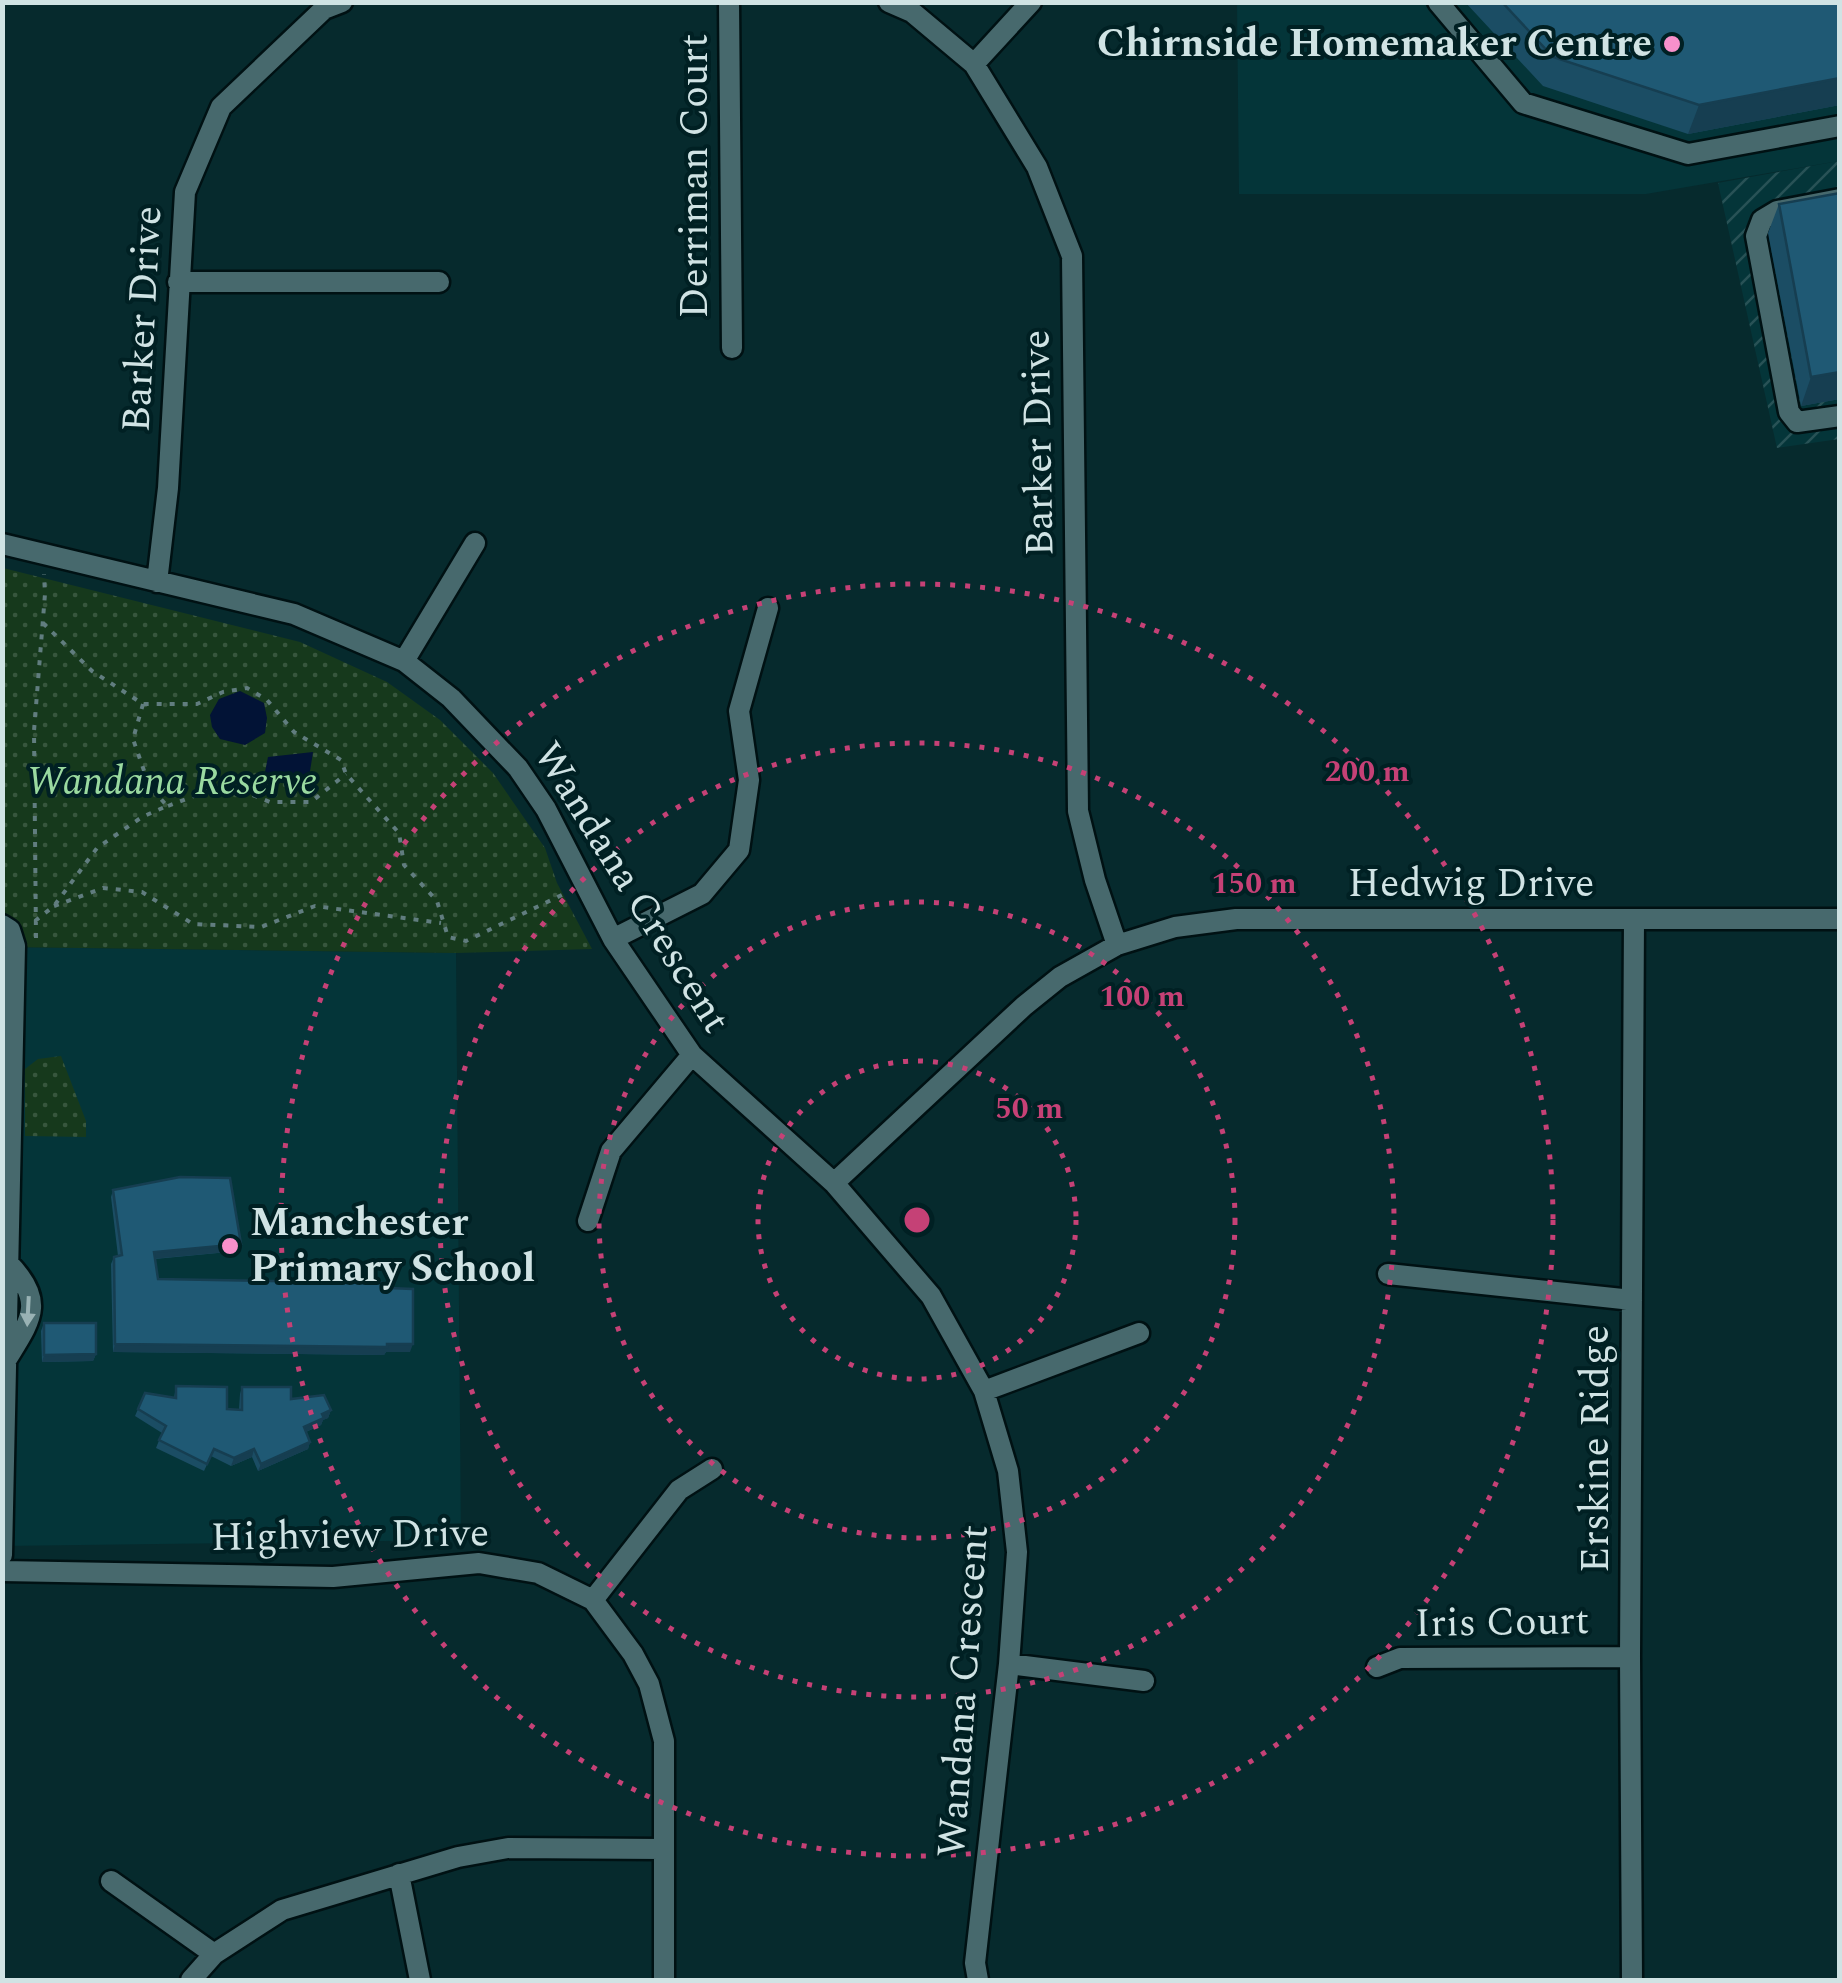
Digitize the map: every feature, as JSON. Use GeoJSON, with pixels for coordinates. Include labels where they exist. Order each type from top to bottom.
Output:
{"type":"FeatureCollection","features":[{"type":"Feature","properties":{"kind":"street","name":"Barker Drive"},"geometry":{"type":"LineString","coordinates":[[157,582],[168,488],[184,192],[221,106],[324,10],[342,2]]}},
{"type":"Feature","properties":{"kind":"street","name":"Derriman Court"},"geometry":{"type":"LineString","coordinates":[[729,2],[732,348]]}},
{"type":"Feature","properties":{"kind":"street","name":"Barker Drive"},"geometry":{"type":"LineString","coordinates":[[889,2],[912,12],[974,64],[1038,167],[1072,256],[1078,810],[1095,880],[1117,945]]}},
{"type":"Feature","properties":{"kind":"street"},"geometry":{"type":"LineString","coordinates":[[974,64],[1030,2]]}},
{"type":"Feature","properties":{"kind":"street"},"geometry":{"type":"LineString","coordinates":[[1438,2],[1523,103],[1688,154],[1840,126]]}},
{"type":"Feature","properties":{"kind":"street"},"geometry":{"type":"LineString","coordinates":[[1840,199],[1777,212],[1762,220],[1756,236],[1789,412],[1797,422],[1840,416]]}},
{"type":"Feature","properties":{"kind":"street"},"geometry":{"type":"LineString","coordinates":[[178,282],[439,282]]}},
{"type":"Feature","properties":{"kind":"street"},"geometry":{"type":"LineString","coordinates":[[404,661],[475,543]]}},
{"type":"Feature","properties":{"kind":"street","name":"Wandana Crescent"},"geometry":{"type":"LineString","coordinates":[[2,544],[294,614],[404,661],[451,698],[518,768],[546,809],[613,939],[692,1055],[834,1183],[931,1296],[984,1392],[1008,1471],[1017,1552],[1009,1664],[976,1963],[978,1980]]}},
{"type":"Feature","properties":{"kind":"street"},"geometry":{"type":"LineString","coordinates":[[613,939],[702,894],[739,850],[749,780],[739,711],[768,608]]}},
{"type":"Feature","properties":{"kind":"street","name":"Hedwig Drive"},"geometry":{"type":"LineString","coordinates":[[834,1183],[1060,977],[1117,945],[1175,926],[1236,918],[1840,919]]}},
{"type":"Feature","properties":{"kind":"street","name":"Erskine Ridge"},"geometry":{"type":"LineString","coordinates":[[1632,1980],[1634,919]]}},
{"type":"Feature","properties":{"kind":"street"},"geometry":{"type":"LineString","coordinates":[[2,925],[10,930],[14,946],[2,1555]]}},
{"type":"Feature","properties":{"kind":"street"},"geometry":{"type":"LineString","coordinates":[[588,1221],[611,1151],[692,1055]]}},
{"type":"Feature","properties":{"kind":"street"},"geometry":{"type":"LineString","coordinates":[[1388,1274],[1632,1300]]}},
{"type":"Feature","properties":{"kind":"street"},"geometry":{"type":"LineString","coordinates":[[984,1392],[1139,1333]]}},
{"type":"Feature","properties":{"kind":"street"},"geometry":{"type":"LineString","coordinates":[[593,1600],[679,1490],[712,1469]]}},
{"type":"Feature","properties":{"kind":"street","name":"Highview Drive"},"geometry":{"type":"LineString","coordinates":[[2,1572],[333,1577],[478,1563],[538,1573],[593,1600],[633,1654],[649,1684],[664,1741],[664,1980]]}},
{"type":"Feature","properties":{"kind":"street","name":"Iris Court"},"geometry":{"type":"LineString","coordinates":[[1377,1667],[1400,1658],[1630,1657]]}},
{"type":"Feature","properties":{"kind":"street"},"geometry":{"type":"LineString","coordinates":[[1009,1664],[1144,1681]]}},
{"type":"Feature","properties":{"kind":"street"},"geometry":{"type":"LineString","coordinates":[[191,1980],[214,1954],[282,1910],[399,1874],[508,1848],[662,1849]]}},
{"type":"Feature","properties":{"kind":"street"},"geometry":{"type":"LineString","coordinates":[[399,1874],[420,1980]]}},
{"type":"Feature","properties":{"kind":"street"},"geometry":{"type":"LineString","coordinates":[[111,1881],[214,1954]]}},
{"type":"Feature","properties":{"kind":"path"},"geometry":{"type":"LineString","coordinates":[[37,944],[34,731],[46,594],[42,554]]}},
{"type":"Feature","properties":{"kind":"path"},"geometry":{"type":"LineString","coordinates":[[43,622],[92,671],[143,704],[197,704],[223,692],[247,688],[267,700],[294,732],[341,760],[346,774],[399,833],[404,865],[437,901],[448,937],[466,941],[584,884]]}},
{"type":"Feature","properties":{"kind":"path"},"geometry":{"type":"LineString","coordinates":[[143,704],[134,739],[149,784],[166,806]]}},
{"type":"Feature","properties":{"kind":"path"},"geometry":{"type":"LineString","coordinates":[[35,922],[54,906],[97,848],[142,817],[225,784],[270,802],[312,802],[346,774]]}},
{"type":"Feature","properties":{"kind":"path"},"geometry":{"type":"LineString","coordinates":[[54,906],[103,888],[142,892],[193,924],[261,927],[315,906],[444,923]]}},
{"type":"Feature","properties":{"kind":"shaded area"},"geometry":{"type":"Polygon","coordinates":[[[1237,3],[1839,3],[1839,161],[1646,194],[1239,194],[1237,3]]]}},
{"type":"Feature","properties":{"kind":"shaded area"},"geometry":{"type":"Polygon","coordinates":[[[1839,161],[1839,439],[1777,448],[1718,183],[1839,161]]]}},
{"type":"Feature","properties":{"kind":"shaded area","name":"Manchester Primary School"},"geometry":{"type":"Polygon","coordinates":[[[2,947],[456,953],[461,1540],[3,1546],[2,947]]]}},
{"type":"Feature","properties":{"kind":"green space","name":"Wandana Reserve"},"geometry":{"type":"Polygon","coordinates":[[[3,568],[300,642],[387,682],[440,720],[493,773],[545,848],[557,883],[592,949],[456,953],[3,947],[3,568]]]}},
{"type":"Feature","properties":{"kind":"green space"},"geometry":{"type":"Polygon","coordinates":[[[61,1056],[86,1121],[86,1137],[25,1136],[25,1069],[38,1059],[61,1056]]]}},
{"type":"Feature","properties":{"kind":"water"},"geometry":{"type":"Polygon","coordinates":[[[240,691],[264,703],[267,718],[265,733],[245,745],[220,739],[210,715],[219,699],[240,691]]]}},
{"type":"Feature","properties":{"kind":"water"},"geometry":{"type":"Polygon","coordinates":[[[313,752],[308,784],[264,777],[268,757],[313,752]]]}},
{"type":"Feature","properties":{"kind":"building","name":"Chirnside Homemaker Centre"},"geometry":{"type":"Polygon","coordinates":[[[1502,2],[1840,2],[1840,78],[1699,105],[1553,57],[1502,2]]]}},
{"type":"Feature","properties":{"kind":"building"},"geometry":{"type":"Polygon","coordinates":[[[1840,193],[1840,372],[1811,377],[1779,204],[1840,193]]]}},
{"type":"Feature","properties":{"kind":"building"},"geometry":{"type":"Polygon","coordinates":[[[180,1177],[230,1178],[241,1244],[154,1252],[158,1279],[389,1283],[389,1288],[413,1289],[413,1344],[115,1344],[114,1257],[122,1255],[113,1190],[180,1177]]]}},
{"type":"Feature","properties":{"kind":"building"},"geometry":{"type":"Polygon","coordinates":[[[44,1323],[96,1323],[96,1354],[44,1355],[44,1323]]]}},
{"type":"Feature","properties":{"kind":"building"},"geometry":{"type":"Polygon","coordinates":[[[176,1386],[227,1387],[227,1409],[242,1410],[242,1387],[291,1387],[291,1399],[324,1395],[331,1410],[322,1414],[324,1418],[304,1427],[310,1442],[261,1464],[254,1449],[234,1458],[214,1449],[207,1464],[159,1440],[166,1426],[138,1409],[145,1393],[176,1398],[176,1386]]]}},
{"type":"Feature","properties":{"kind":"place","name":"Chirnside Homemaker Centre"},"geometry":{"type":"Point","coordinates":[1672,44]}},
{"type":"Feature","properties":{"kind":"place","name":"Manchester Primary School"},"geometry":{"type":"Point","coordinates":[230,1246]}}]}
